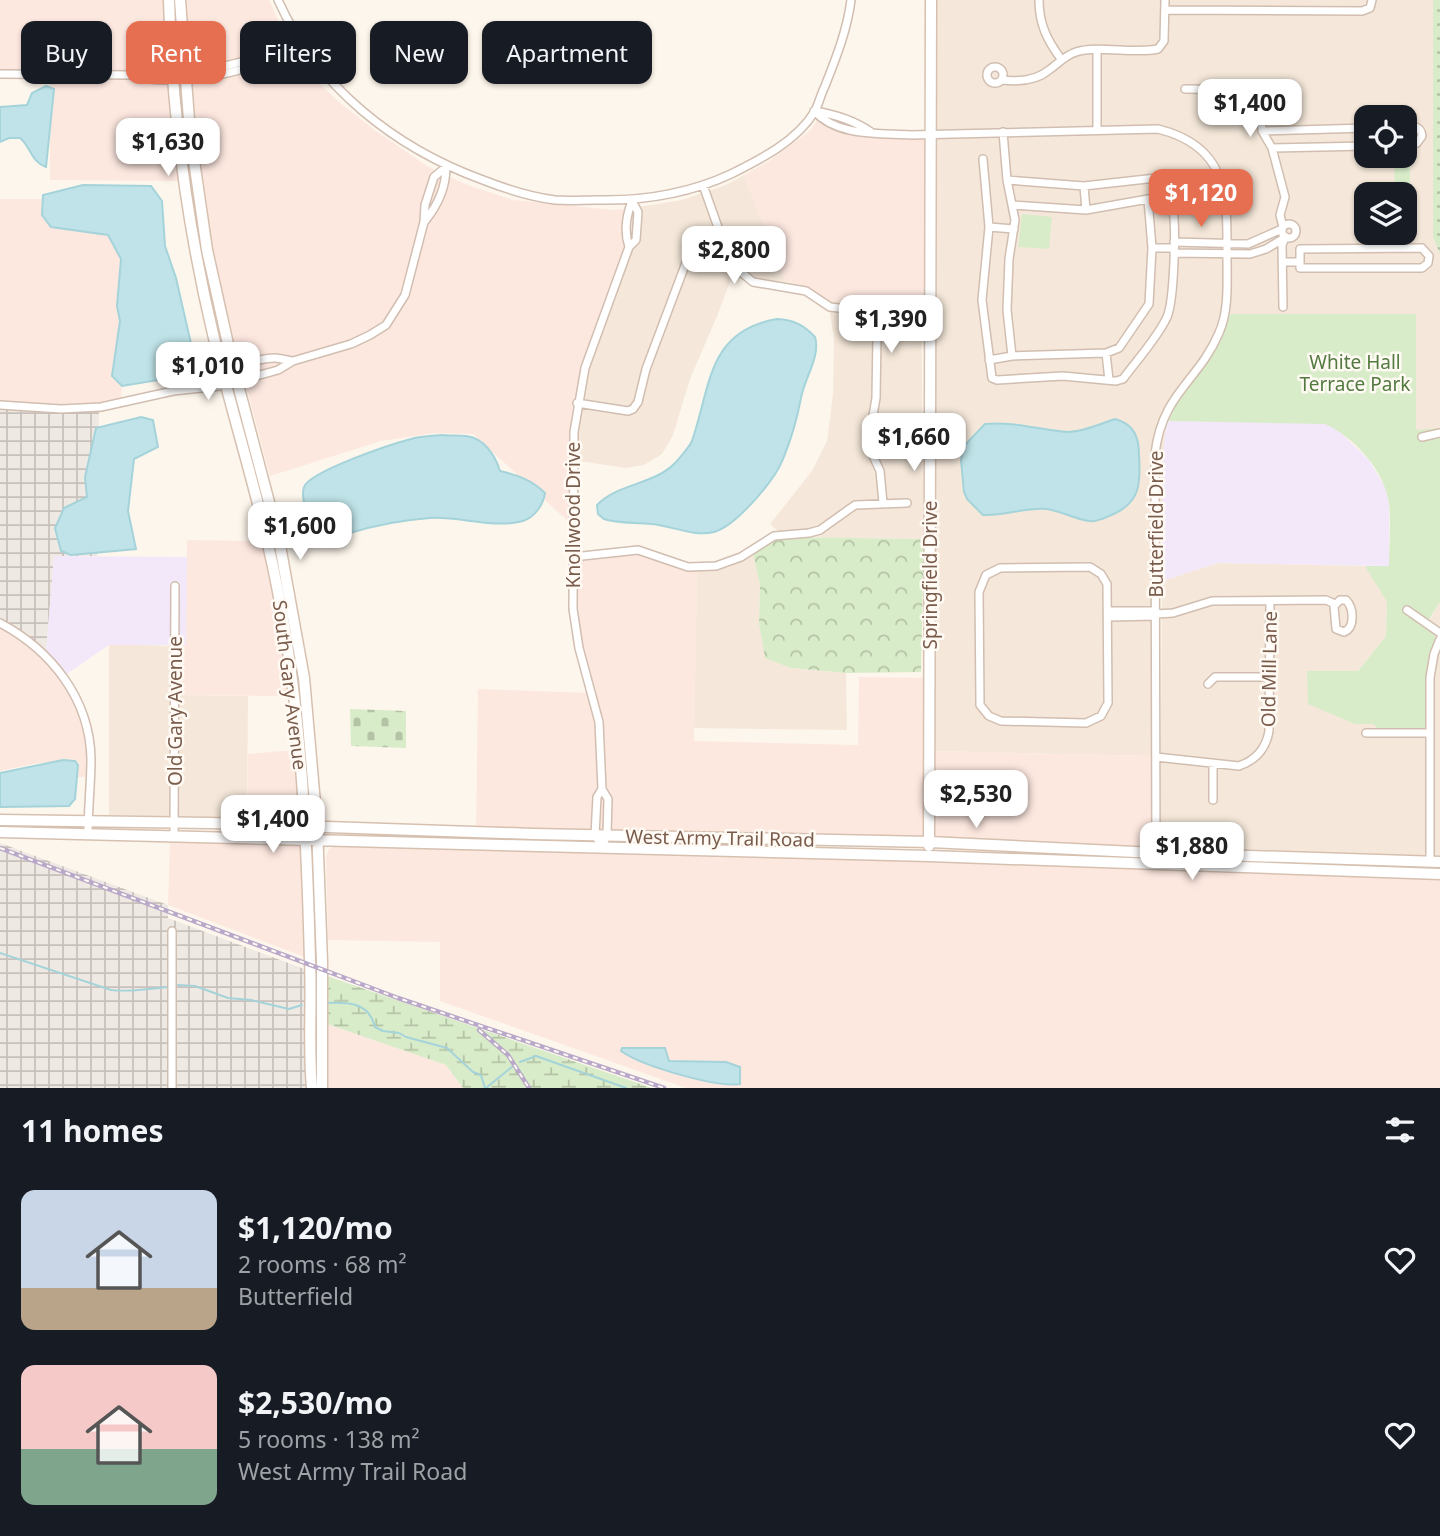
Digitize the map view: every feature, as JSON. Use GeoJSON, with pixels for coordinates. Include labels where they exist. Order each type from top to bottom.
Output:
{"type":"FeatureCollection","features":[{"type":"Feature","properties":{"kind":"main road","name":"South Gary Avenue"},"geometry":{"type":"LineString","coordinates":[[169,0],[172,21]]}},
{"type":"Feature","properties":{"kind":"main road","name":"South Gary Avenue"},"geometry":{"type":"LineString","coordinates":[[179,21],[180,0]]}},
{"type":"Feature","properties":{"kind":"main road","name":"Springfield Drive"},"geometry":{"type":"LineString","coordinates":[[929,856],[931,0]]}},
{"type":"Feature","properties":{"kind":"main road","name":"South Gary Avenue"},"geometry":{"type":"LineString","coordinates":[[179,84],[191,227],[270,526],[304,678],[317,826],[312,841],[312,1088]]}},
{"type":"Feature","properties":{"kind":"main road","name":"South Gary Avenue"},"geometry":{"type":"LineString","coordinates":[[270,526],[300,756],[305,825],[312,841],[322,970],[322,1088]]}},
{"type":"Feature","properties":{"kind":"main road","name":"West Army Trail Road"},"geometry":{"type":"LineString","coordinates":[[0,820],[305,825],[594,835],[930,842],[1156,859]]}},
{"type":"Feature","properties":{"kind":"main road","name":"West Army Trail Road"},"geometry":{"type":"LineString","coordinates":[[0,832],[1436,867]]}},
{"type":"Feature","properties":{"kind":"street"},"geometry":{"type":"LineString","coordinates":[[278,0],[288,21]]}},
{"type":"Feature","properties":{"kind":"street"},"geometry":{"type":"LineString","coordinates":[[335,84],[357,107],[396,138],[446,167],[501,187],[557,200],[632,201],[665,197],[703,185],[752,164],[783,144],[814,111],[840,51],[851,0]]}},
{"type":"Feature","properties":{"kind":"street"},"geometry":{"type":"LineString","coordinates":[[1040,0],[1042,27],[1048,43],[1061,59]]}},
{"type":"Feature","properties":{"kind":"street"},"geometry":{"type":"LineString","coordinates":[[1002,80],[1015,82],[1033,79],[1048,71],[1061,59],[1079,51],[1153,51],[1161,47],[1164,41],[1165,0]]}},
{"type":"Feature","properties":{"kind":"street"},"geometry":{"type":"LineString","coordinates":[[1165,10],[1362,11],[1371,4]]}},
{"type":"Feature","properties":{"kind":"street"},"geometry":{"type":"LineString","coordinates":[[1097,51],[1097,129]]}},
{"type":"Feature","properties":{"kind":"street"},"geometry":{"type":"LineString","coordinates":[[0,74],[126,75]]}},
{"type":"Feature","properties":{"kind":"street"},"geometry":{"type":"LineString","coordinates":[[1185,89],[1256,90],[1259,94],[1262,131],[1272,148],[1285,197],[1280,215],[1286,237],[1282,245],[1283,307]]}},
{"type":"Feature","properties":{"kind":"street","name":"Butterfield Drive"},"geometry":{"type":"LineString","coordinates":[[814,111],[862,125],[871,132],[931,134],[1158,129],[1175,134],[1200,148],[1217,172],[1225,191],[1226,307],[1219,332],[1204,359],[1171,401],[1160,425],[1157,440],[1156,859]]}},
{"type":"Feature","properties":{"kind":"street"},"geometry":{"type":"LineString","coordinates":[[1262,131],[1354,128]]}},
{"type":"Feature","properties":{"kind":"street"},"geometry":{"type":"LineString","coordinates":[[1417,128],[1422,136],[1417,143]]}},
{"type":"Feature","properties":{"kind":"street"},"geometry":{"type":"LineString","coordinates":[[1003,132],[1014,229],[1009,259],[1007,310],[1012,356]]}},
{"type":"Feature","properties":{"kind":"street"},"geometry":{"type":"LineString","coordinates":[[1272,148],[1354,146]]}},
{"type":"Feature","properties":{"kind":"street"},"geometry":{"type":"LineString","coordinates":[[984,159],[989,227],[982,300],[992,378],[997,380],[1063,376],[1123,379],[1166,320],[1171,307],[1173,207],[1162,182],[1156,178],[1084,186],[1007,180]]}},
{"type":"Feature","properties":{"kind":"street"},"geometry":{"type":"LineString","coordinates":[[0,405],[85,408],[129,402],[173,391],[232,383],[278,370],[293,361],[359,340],[386,325],[400,304],[410,284],[424,222],[425,205],[434,177],[446,167]]}},
{"type":"Feature","properties":{"kind":"street"},"geometry":{"type":"LineString","coordinates":[[424,222],[436,209],[446,182],[446,167]]}},
{"type":"Feature","properties":{"kind":"street"},"geometry":{"type":"LineString","coordinates":[[703,185],[736,268],[753,282],[806,291],[830,307],[855,310],[870,318],[876,327],[876,398],[869,439],[870,449],[880,471],[883,503]]}},
{"type":"Feature","properties":{"kind":"street"},"geometry":{"type":"LineString","coordinates":[[1084,186],[1086,210]]}},
{"type":"Feature","properties":{"kind":"street"},"geometry":{"type":"LineString","coordinates":[[989,360],[1012,356],[1106,353],[1119,348],[1149,304],[1152,248],[1148,199],[1086,210],[1013,205]]}},
{"type":"Feature","properties":{"kind":"street","name":"Knollwood Drive"},"geometry":{"type":"LineString","coordinates":[[629,247],[626,239],[626,216],[632,201]]}},
{"type":"Feature","properties":{"kind":"street","name":"Knollwood Drive"},"geometry":{"type":"LineString","coordinates":[[602,847],[607,835],[608,799],[602,789],[599,722],[579,648],[574,617],[573,449],[577,404],[589,355],[629,247],[636,240],[638,212],[632,201]]}},
{"type":"Feature","properties":{"kind":"street"},"geometry":{"type":"LineString","coordinates":[[1152,248],[1248,244],[1292,224],[1296,229],[1295,236],[1286,237],[1250,254],[1174,248]]}},
{"type":"Feature","properties":{"kind":"street"},"geometry":{"type":"LineString","coordinates":[[989,227],[1014,229]]}},
{"type":"Feature","properties":{"kind":"street"},"geometry":{"type":"LineString","coordinates":[[577,404],[628,411],[635,408],[646,369],[687,260],[698,245],[720,233]]}},
{"type":"Feature","properties":{"kind":"street"},"geometry":{"type":"LineString","coordinates":[[1300,248],[1422,248],[1429,260],[1422,268],[1300,268],[1300,262],[1300,248]]}},
{"type":"Feature","properties":{"kind":"street"},"geometry":{"type":"LineString","coordinates":[[1284,262],[1300,262]]}},
{"type":"Feature","properties":{"kind":"street"},"geometry":{"type":"LineString","coordinates":[[1106,353],[1109,380]]}},
{"type":"Feature","properties":{"kind":"street"},"geometry":{"type":"LineString","coordinates":[[173,391],[183,384],[228,369],[274,358],[293,361]]}},
{"type":"Feature","properties":{"kind":"street"},"geometry":{"type":"LineString","coordinates":[[1422,438],[1440,433]]}},
{"type":"Feature","properties":{"kind":"street"},"geometry":{"type":"LineString","coordinates":[[573,557],[638,550],[688,567],[716,566],[741,557],[774,536],[820,530],[855,505],[907,503]]}},
{"type":"Feature","properties":{"kind":"street"},"geometry":{"type":"LineString","coordinates":[[1090,567],[1101,574],[1107,584],[1108,614],[1108,703],[1101,716],[1086,723],[1001,721],[989,716],[980,705],[979,592],[986,575],[1000,568],[1090,567]]}},
{"type":"Feature","properties":{"kind":"street","name":"Old Gary Avenue"},"geometry":{"type":"LineString","coordinates":[[174,837],[175,586]]}},
{"type":"Feature","properties":{"kind":"street"},"geometry":{"type":"LineString","coordinates":[[1108,614],[1172,613],[1212,601],[1326,600],[1335,604]]}},
{"type":"Feature","properties":{"kind":"street","name":"Old Mill Lane"},"geometry":{"type":"LineString","coordinates":[[1156,757],[1239,766],[1251,761],[1263,749],[1269,731],[1270,601]]}},
{"type":"Feature","properties":{"kind":"street"},"geometry":{"type":"LineString","coordinates":[[1407,610],[1440,633]]}},
{"type":"Feature","properties":{"kind":"street"},"geometry":{"type":"LineString","coordinates":[[0,624],[43,652],[64,676],[78,702],[90,748],[88,834]]}},
{"type":"Feature","properties":{"kind":"street"},"geometry":{"type":"LineString","coordinates":[[1436,867],[1430,733],[1431,670],[1440,639]]}},
{"type":"Feature","properties":{"kind":"street"},"geometry":{"type":"LineString","coordinates":[[1208,684],[1215,677],[1269,677]]}},
{"type":"Feature","properties":{"kind":"street"},"geometry":{"type":"LineString","coordinates":[[1366,733],[1430,733]]}},
{"type":"Feature","properties":{"kind":"street"},"geometry":{"type":"LineString","coordinates":[[1213,764],[1213,800]]}},
{"type":"Feature","properties":{"kind":"street","name":"Knollwood Drive"},"geometry":{"type":"LineString","coordinates":[[594,835],[597,797],[602,789]]}},
{"type":"Feature","properties":{"kind":"street"},"geometry":{"type":"LineString","coordinates":[[594,835],[602,847]]}},
{"type":"Feature","properties":{"kind":"street"},"geometry":{"type":"LineString","coordinates":[[172,931],[172,1088]]}},
{"type":"Feature","properties":{"kind":"shaded area"},"geometry":{"type":"Polygon","coordinates":[[[0,0],[167,0],[168,21],[126,21],[126,72],[112,72],[112,21],[21,21],[21,71],[0,71],[0,0]]]}},
{"type":"Feature","properties":{"kind":"shaded area"},"geometry":{"type":"Polygon","coordinates":[[[184,0],[269,0],[278,21],[240,21],[240,59],[226,64],[226,21],[185,21],[184,0]]]}},
{"type":"Feature","properties":{"kind":"shaded area"},"geometry":{"type":"Polygon","coordinates":[[[933,0],[1433,0],[1433,237],[1440,254],[1440,428],[1416,431],[1230,314],[1210,360],[1175,404],[1165,433],[1162,536],[1154,536],[1154,756],[931,751],[933,0]]]}},
{"type":"Feature","properties":{"kind":"shaded area"},"geometry":{"type":"Polygon","coordinates":[[[240,69],[240,84],[320,84],[376,131],[427,166],[465,184],[513,200],[613,210],[632,208],[631,235],[583,365],[574,405],[571,524],[473,434],[434,433],[381,441],[270,476],[243,375],[235,355],[211,252],[199,177],[191,84],[226,84],[226,72],[240,69]]]}},
{"type":"Feature","properties":{"kind":"shaded area"},"geometry":{"type":"Polygon","coordinates":[[[112,76],[126,76],[126,84],[169,84],[180,181],[50,180],[50,84],[112,84],[112,76]]]}},
{"type":"Feature","properties":{"kind":"shaded area"},"geometry":{"type":"Polygon","coordinates":[[[820,115],[870,134],[929,136],[928,301],[828,301],[806,286],[786,282],[744,175],[769,161],[811,130],[820,115]]]}},
{"type":"Feature","properties":{"kind":"shaded area"},"geometry":{"type":"Polygon","coordinates":[[[744,175],[786,282],[731,279],[690,379],[673,435],[662,454],[644,465],[625,468],[580,461],[571,476],[574,405],[583,365],[631,235],[632,208],[682,200],[726,185],[744,175]]]}},
{"type":"Feature","properties":{"kind":"shaded area"},"geometry":{"type":"Polygon","coordinates":[[[0,199],[50,199],[130,240],[121,400],[71,407],[0,404],[0,199]]]}},
{"type":"Feature","properties":{"kind":"shaded area"},"geometry":{"type":"Polygon","coordinates":[[[828,301],[921,301],[924,539],[785,537],[770,524],[812,471],[827,441],[833,394],[834,338],[828,301]]]}},
{"type":"Feature","properties":{"kind":"shaded area"},"geometry":{"type":"Polygon","coordinates":[[[0,408],[99,409],[97,556],[54,556],[46,652],[16,629],[0,622],[0,408]]]}},
{"type":"Feature","properties":{"kind":"shaded area"},"geometry":{"type":"Polygon","coordinates":[[[1168,421],[1312,422],[1326,424],[1338,430],[1369,460],[1385,487],[1389,504],[1389,566],[1218,563],[1162,581],[1163,463],[1168,421]]]}},
{"type":"Feature","properties":{"kind":"shaded area"},"geometry":{"type":"Polygon","coordinates":[[[187,540],[262,541],[291,696],[177,695],[177,645],[186,644],[187,540]]]}},
{"type":"Feature","properties":{"kind":"shaded area"},"geometry":{"type":"Polygon","coordinates":[[[639,553],[697,570],[694,741],[858,745],[859,677],[927,678],[926,840],[476,829],[478,689],[590,693],[597,738],[603,738],[599,705],[579,634],[577,560],[639,553]]]}},
{"type":"Feature","properties":{"kind":"shaded area"},"geometry":{"type":"Polygon","coordinates":[[[753,555],[760,584],[759,623],[791,668],[846,673],[847,730],[694,728],[697,570],[727,568],[753,555]]]}},
{"type":"Feature","properties":{"kind":"shaded area"},"geometry":{"type":"Polygon","coordinates":[[[54,556],[187,557],[186,645],[109,645],[65,675],[46,652],[54,556]]]}},
{"type":"Feature","properties":{"kind":"shaded area"},"geometry":{"type":"Polygon","coordinates":[[[1218,563],[1366,566],[1387,602],[1386,636],[1358,671],[1307,671],[1355,724],[1373,724],[1436,645],[1432,632],[1424,628],[1440,602],[1440,858],[1160,848],[1162,581],[1218,563]]]}},
{"type":"Feature","properties":{"kind":"shaded area"},"geometry":{"type":"Polygon","coordinates":[[[0,626],[43,656],[67,687],[83,724],[89,761],[87,777],[77,777],[79,763],[73,759],[0,771],[0,626]]]}},
{"type":"Feature","properties":{"kind":"shaded area"},"geometry":{"type":"Polygon","coordinates":[[[109,644],[173,646],[172,821],[109,819],[109,644]]]}},
{"type":"Feature","properties":{"kind":"shaded area"},"geometry":{"type":"Polygon","coordinates":[[[177,695],[248,696],[247,822],[176,821],[177,695]]]}},
{"type":"Feature","properties":{"kind":"shaded area"},"geometry":{"type":"Polygon","coordinates":[[[295,750],[299,822],[247,822],[248,754],[295,750]]]}},
{"type":"Feature","properties":{"kind":"shaded area"},"geometry":{"type":"Polygon","coordinates":[[[931,751],[1154,756],[1154,850],[932,841],[931,751]]]}},
{"type":"Feature","properties":{"kind":"shaded area"},"geometry":{"type":"Polygon","coordinates":[[[170,841],[301,843],[307,958],[168,905],[170,841]]]}},
{"type":"Feature","properties":{"kind":"shaded area"},"geometry":{"type":"Polygon","coordinates":[[[0,843],[168,905],[168,918],[307,970],[307,1088],[0,1088],[0,843]]]}},
{"type":"Feature","properties":{"kind":"shaded area"},"geometry":{"type":"Polygon","coordinates":[[[335,846],[742,855],[1440,879],[1440,1088],[686,1088],[440,1001],[440,942],[328,940],[326,857],[329,849],[335,846]]]}},
{"type":"Feature","properties":{"kind":"shaded area"},"geometry":{"type":"Polygon","coordinates":[[[327,1024],[446,1065],[463,1088],[326,1088],[327,1024]]]}},
{"type":"Feature","properties":{"kind":"green space"},"geometry":{"type":"Polygon","coordinates":[[[1433,0],[1440,0],[1440,254],[1433,237],[1433,0]]]}},
{"type":"Feature","properties":{"kind":"green space"},"geometry":{"type":"Polygon","coordinates":[[[1394,168],[1410,168],[1410,182],[1395,182],[1394,168]]]}},
{"type":"Feature","properties":{"kind":"green space"},"geometry":{"type":"Polygon","coordinates":[[[1022,214],[1052,217],[1049,249],[1018,247],[1022,214]]]}},
{"type":"Feature","properties":{"kind":"green space","name":"White Hall Terrace Park"},"geometry":{"type":"Polygon","coordinates":[[[1230,314],[1416,314],[1416,430],[1440,428],[1440,602],[1424,627],[1432,632],[1436,639],[1427,725],[1424,730],[1379,729],[1373,724],[1355,724],[1308,704],[1307,671],[1358,671],[1386,636],[1387,602],[1365,566],[1389,566],[1389,504],[1382,480],[1367,457],[1347,438],[1325,424],[1168,421],[1216,349],[1230,314]]]}},
{"type":"Feature","properties":{"kind":"green space"},"geometry":{"type":"Polygon","coordinates":[[[785,537],[924,539],[921,672],[846,673],[791,668],[765,658],[759,623],[760,584],[753,555],[771,542],[785,537]]]}},
{"type":"Feature","properties":{"kind":"green space"},"geometry":{"type":"Polygon","coordinates":[[[350,709],[406,711],[406,748],[351,746],[350,709]]]}},
{"type":"Feature","properties":{"kind":"green space"},"geometry":{"type":"Polygon","coordinates":[[[327,976],[652,1088],[463,1088],[446,1065],[327,1024],[327,976]]]}},
{"type":"Feature","properties":{"kind":"water"},"geometry":{"type":"Polygon","coordinates":[[[46,86],[54,89],[46,167],[37,162],[20,138],[9,138],[0,142],[0,107],[27,105],[32,93],[46,86]]]}},
{"type":"Feature","properties":{"kind":"water"},"geometry":{"type":"Polygon","coordinates":[[[83,185],[151,186],[162,201],[165,246],[176,278],[195,361],[164,379],[122,386],[112,376],[120,321],[117,306],[121,259],[108,235],[51,227],[42,215],[43,195],[83,185]]]}},
{"type":"Feature","properties":{"kind":"water"},"geometry":{"type":"Polygon","coordinates":[[[777,319],[794,322],[807,329],[815,337],[816,352],[783,459],[754,501],[723,528],[706,533],[652,524],[616,522],[604,519],[598,514],[597,505],[615,492],[658,475],[676,462],[692,441],[709,381],[724,348],[737,335],[754,325],[777,319]]]}},
{"type":"Feature","properties":{"kind":"water"},"geometry":{"type":"Polygon","coordinates":[[[141,417],[153,420],[158,447],[134,459],[128,511],[136,549],[71,555],[61,551],[55,528],[64,508],[87,497],[85,477],[96,428],[141,417]]]}},
{"type":"Feature","properties":{"kind":"water"},"geometry":{"type":"Polygon","coordinates":[[[1115,419],[1127,424],[1134,432],[1138,442],[1140,466],[1139,484],[1133,499],[1119,511],[1092,521],[1047,509],[983,515],[967,499],[961,460],[964,446],[985,424],[1073,432],[1115,419]]]}},
{"type":"Feature","properties":{"kind":"water"},"geometry":{"type":"Polygon","coordinates":[[[466,436],[478,440],[492,453],[500,471],[540,488],[545,493],[538,510],[523,521],[512,523],[430,518],[324,536],[308,514],[304,487],[321,473],[387,446],[415,438],[466,436]]]}},
{"type":"Feature","properties":{"kind":"water"},"geometry":{"type":"Polygon","coordinates":[[[63,760],[75,761],[78,765],[75,799],[69,806],[0,807],[0,773],[63,760]]]}},
{"type":"Feature","properties":{"kind":"water"},"geometry":{"type":"Polygon","coordinates":[[[622,1048],[665,1048],[669,1061],[726,1062],[740,1067],[740,1084],[715,1083],[680,1075],[631,1057],[621,1051],[622,1048]]]}},
{"type":"Feature","properties":{"kind":"waterway"},"geometry":{"type":"LineString","coordinates":[[0,953],[111,990],[168,987]]}},
{"type":"Feature","properties":{"kind":"waterway"},"geometry":{"type":"LineString","coordinates":[[178,985],[195,986],[228,998],[251,1000],[289,1009],[302,1005]]}},
{"type":"Feature","properties":{"kind":"waterway"},"geometry":{"type":"LineString","coordinates":[[326,1003],[356,1005],[363,1008],[375,1027],[383,1031],[399,1033],[447,1048],[473,1072],[481,1075],[485,1088]]}},
{"type":"Feature","properties":{"kind":"waterway"},"geometry":{"type":"LineString","coordinates":[[520,1062],[536,1056],[626,1088]]}},
{"type":"Feature","properties":{"kind":"waterway"},"geometry":{"type":"LineString","coordinates":[[486,1088],[513,1066]]}},
{"type":"Feature","properties":{"kind":"railway"},"geometry":{"type":"LineString","coordinates":[[0,848],[398,998],[664,1088]]}},
{"type":"Feature","properties":{"kind":"railway"},"geometry":{"type":"LineString","coordinates":[[479,1030],[508,1055],[529,1088]]}}]}
